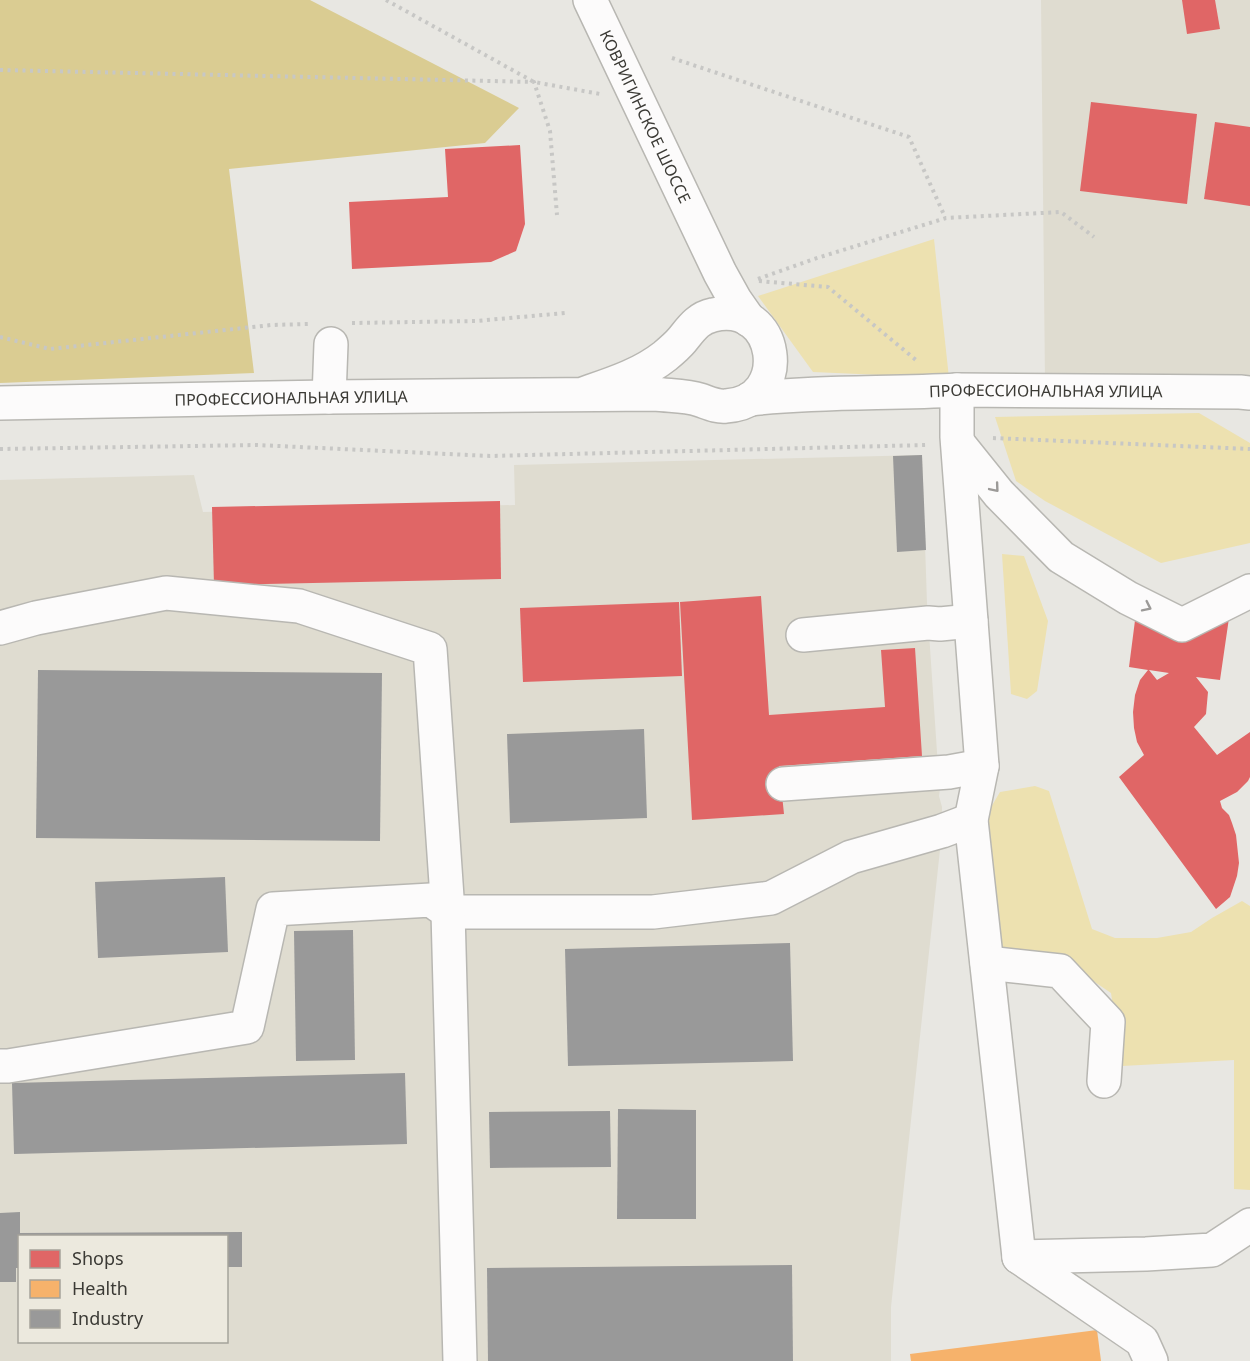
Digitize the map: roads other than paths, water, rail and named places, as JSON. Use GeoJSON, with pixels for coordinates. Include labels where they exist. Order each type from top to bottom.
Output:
{"type":"FeatureCollection","features":[{"type":"Feature","properties":{"kind":"main road","name":"КОВРИГИНСКОЕ ШОССЕ"},"geometry":{"type":"LineString","coordinates":[[590,0],[699,233],[735,300],[749,320]]}},
{"type":"Feature","properties":{"kind":"main road","name":"КОВРИГИНСКОЕ ШОССЕ"},"geometry":{"type":"LineString","coordinates":[[690,331],[710,295],[708,267],[699,233]]}},
{"type":"Feature","properties":{"kind":"main road","name":"ПРОФЕССИОНАЛЬНАЯ УЛИЦА"},"geometry":{"type":"LineString","coordinates":[[583,394],[622,381],[646,369],[665,356],[690,331],[711,315],[724,313],[749,320],[760,329],[771,353],[792,375],[813,387],[842,392]]}},
{"type":"Feature","properties":{"kind":"main road"},"geometry":{"type":"LineString","coordinates":[[329,397],[333,331]]}},
{"type":"Feature","properties":{"kind":"main road"},"geometry":{"type":"LineString","coordinates":[[690,331],[678,353],[678,367],[689,391],[699,399]]}},
{"type":"Feature","properties":{"kind":"main road"},"geometry":{"type":"LineString","coordinates":[[750,399],[767,379],[771,366],[771,353]]}},
{"type":"Feature","properties":{"kind":"main road","name":"ПРОФЕССИОНАЛЬНАЯ УЛИЦА"},"geometry":{"type":"LineString","coordinates":[[0,403],[655,394],[699,399],[712,405],[725,407],[738,405],[750,399],[842,392],[957,390],[1250,393]]}},
{"type":"Feature","properties":{"kind":"main road"},"geometry":{"type":"LineString","coordinates":[[957,390],[947,442],[971,621],[982,766],[971,820],[1019,1257],[1142,1341],[1151,1361]]}},
{"type":"Feature","properties":{"kind":"main road"},"geometry":{"type":"LineString","coordinates":[[947,442],[1061,557],[1128,598],[1182,624],[1250,591]]}},
{"type":"Feature","properties":{"kind":"main road"},"geometry":{"type":"LineString","coordinates":[[0,628],[36,618],[166,593],[299,606],[430,649],[448,912],[460,1361]]}},
{"type":"Feature","properties":{"kind":"main road"},"geometry":{"type":"LineString","coordinates":[[803,634],[971,621]]}},
{"type":"Feature","properties":{"kind":"main road"},"geometry":{"type":"LineString","coordinates":[[783,784],[950,772],[982,766]]}},
{"type":"Feature","properties":{"kind":"main road"},"geometry":{"type":"LineString","coordinates":[[0,1066],[247,1027],[273,909],[431,900],[448,912],[653,912],[771,898],[851,857],[942,831],[971,820]]}},
{"type":"Feature","properties":{"kind":"main road"},"geometry":{"type":"LineString","coordinates":[[987,963],[1060,971],[1108,1022],[1104,1082]]}},
{"type":"Feature","properties":{"kind":"main road"},"geometry":{"type":"LineString","coordinates":[[1019,1257],[1212,1250],[1250,1225]]}}]}
